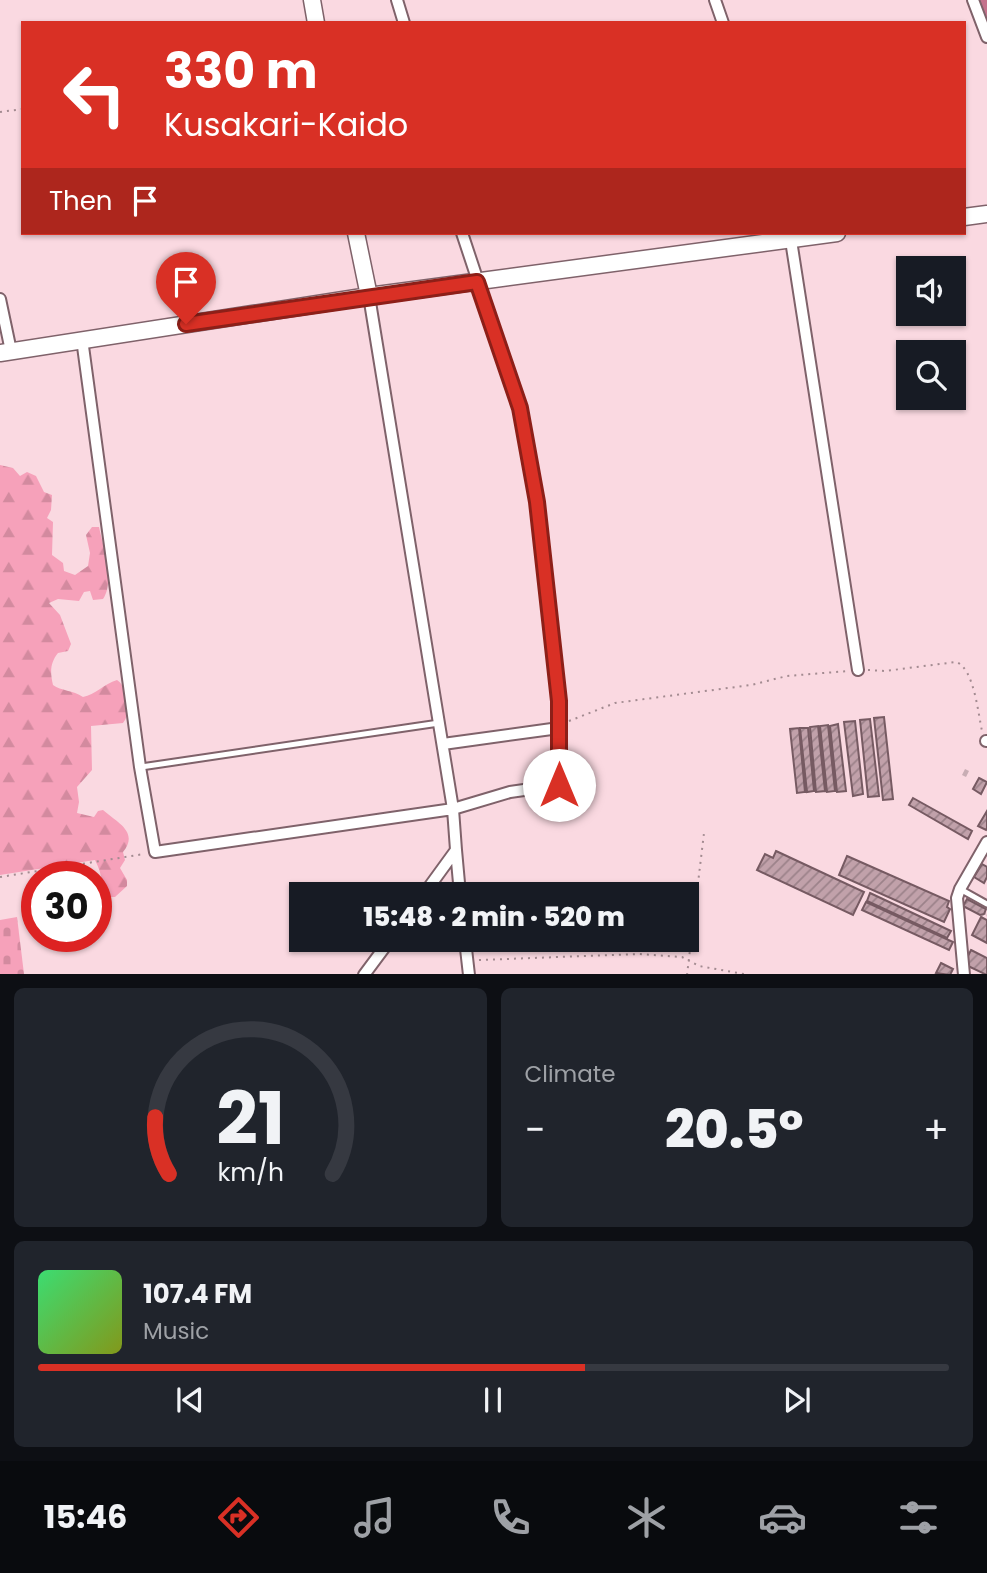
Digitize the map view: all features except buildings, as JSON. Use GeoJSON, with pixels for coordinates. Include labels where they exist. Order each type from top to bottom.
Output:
{"type":"FeatureCollection","features":[{"type":"Feature","properties":{"kind":"street"},"geometry":{"type":"LineString","coordinates":[[312,0],[316,21]]}},
{"type":"Feature","properties":{"kind":"street"},"geometry":{"type":"LineString","coordinates":[[397,0],[403,21]]}},
{"type":"Feature","properties":{"kind":"street"},"geometry":{"type":"LineString","coordinates":[[715,0],[722,21]]}},
{"type":"Feature","properties":{"kind":"street"},"geometry":{"type":"LineString","coordinates":[[973,0],[987,37]]}},
{"type":"Feature","properties":{"kind":"street"},"geometry":{"type":"LineString","coordinates":[[966,217],[987,214]]}},
{"type":"Feature","properties":{"kind":"street"},"geometry":{"type":"LineString","coordinates":[[356,235],[369,296],[443,744],[453,809],[459,882]]}},
{"type":"Feature","properties":{"kind":"street"},"geometry":{"type":"LineString","coordinates":[[82,340],[140,767],[155,852],[453,809],[510,792],[559,785],[559,701],[537,502],[520,408],[463,235]]}},
{"type":"Feature","properties":{"kind":"street"},"geometry":{"type":"LineString","coordinates":[[0,299],[6,352],[369,296],[790,236],[858,670]]}},
{"type":"Feature","properties":{"kind":"street"},"geometry":{"type":"LineString","coordinates":[[443,744],[559,727]]}},
{"type":"Feature","properties":{"kind":"street"},"geometry":{"type":"LineString","coordinates":[[964,974],[957,912],[960,889],[987,842]]}},
{"type":"Feature","properties":{"kind":"street"},"geometry":{"type":"LineString","coordinates":[[433,882],[456,850]]}},
{"type":"Feature","properties":{"kind":"street"},"geometry":{"type":"LineString","coordinates":[[365,974],[381,952]]}},
{"type":"Feature","properties":{"kind":"street"},"geometry":{"type":"LineString","coordinates":[[466,952],[469,974]]}},
{"type":"Feature","properties":{"kind":"lane"},"geometry":{"type":"LineString","coordinates":[[140,767],[439,723]]}},
{"type":"Feature","properties":{"kind":"lane"},"geometry":{"type":"LineString","coordinates":[[960,889],[987,904]]}},
{"type":"Feature","properties":{"kind":"path"},"geometry":{"type":"LineString","coordinates":[[0,112],[21,109]]}},
{"type":"Feature","properties":{"kind":"path"},"geometry":{"type":"LineString","coordinates":[[559,727],[615,703],[751,685],[787,676],[858,670],[885,671],[956,662],[966,666],[983,735],[987,741]]}},
{"type":"Feature","properties":{"kind":"path"},"geometry":{"type":"LineString","coordinates":[[687,974],[704,833]]}},
{"type":"Feature","properties":{"kind":"path"},"geometry":{"type":"LineString","coordinates":[[0,877],[155,852]]}},
{"type":"Feature","properties":{"kind":"path"},"geometry":{"type":"LineString","coordinates":[[467,960],[639,954],[682,957],[699,966],[743,974]]}},
{"type":"Feature","properties":{"kind":"green space"},"geometry":{"type":"Polygon","coordinates":[[[0,465],[13,468],[20,476],[27,472],[36,476],[44,492],[52,495],[51,510],[47,518],[53,522],[52,555],[63,563],[64,571],[75,575],[88,566],[90,553],[86,535],[92,527],[99,527],[107,564],[106,592],[103,599],[93,600],[90,591],[84,592],[79,601],[58,599],[49,603],[60,615],[71,644],[68,651],[58,653],[53,660],[51,672],[53,685],[83,697],[117,680],[127,694],[128,713],[123,723],[91,726],[92,770],[77,787],[77,813],[94,817],[98,811],[103,810],[125,828],[129,839],[123,852],[125,860],[120,868],[127,880],[127,886],[115,897],[112,897],[112,861],[21,861],[21,872],[0,875],[0,465]]]}},
{"type":"Feature","properties":{"kind":"green space"},"geometry":{"type":"Polygon","coordinates":[[[17,917],[24,974],[0,974],[0,920],[17,917]]]}},
{"type":"Feature","properties":{"kind":"waterway"},"geometry":{"type":"LineString","coordinates":[[982,0],[987,14]]}},
{"type":"Feature","properties":{"kind":"route"},"geometry":{"type":"LineString","coordinates":[[186,324],[477,282],[520,408],[537,502],[559,701],[559,785]]}}]}
